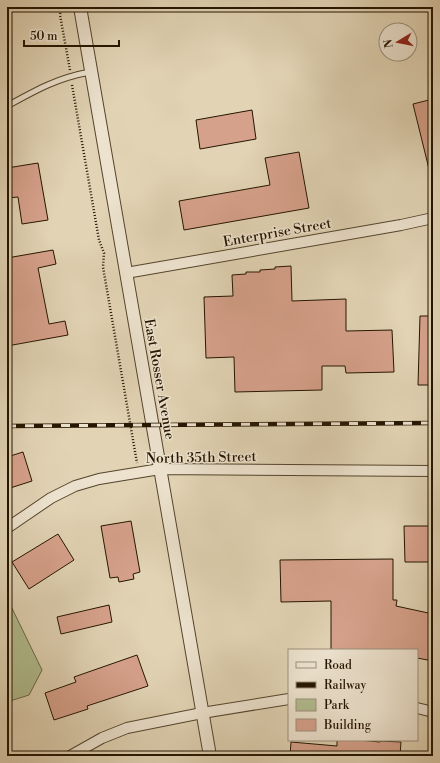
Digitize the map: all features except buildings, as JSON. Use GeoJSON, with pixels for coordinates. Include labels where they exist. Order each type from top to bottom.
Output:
{"type":"FeatureCollection","features":[{"type":"Feature","properties":{"kind":"street","name":"East Rosser Avenue"},"geometry":{"type":"LineString","coordinates":[[80,7],[210,756]]}},
{"type":"Feature","properties":{"kind":"street","name":"Enterprise Street"},"geometry":{"type":"LineString","coordinates":[[126,273],[401,225],[433,218]]}},
{"type":"Feature","properties":{"kind":"street","name":"North 35th Street"},"geometry":{"type":"LineString","coordinates":[[7,528],[63,491],[99,479],[160,469],[433,471]]}},
{"type":"Feature","properties":{"kind":"street"},"geometry":{"type":"LineString","coordinates":[[70,756],[102,738],[127,728],[202,713],[288,700]]}},
{"type":"Feature","properties":{"kind":"street"},"geometry":{"type":"LineString","coordinates":[[418,708],[433,712]]}},
{"type":"Feature","properties":{"kind":"lane"},"geometry":{"type":"LineString","coordinates":[[7,106],[37,90],[71,76],[91,72]]}},
{"type":"Feature","properties":{"kind":"path"},"geometry":{"type":"LineString","coordinates":[[61,7],[60,15],[99,240],[104,253],[103,267],[139,472]]}},
{"type":"Feature","properties":{"kind":"green space"},"geometry":{"type":"Polygon","coordinates":[[[7,598],[42,670],[29,695],[7,702],[7,598]]]}},
{"type":"Feature","properties":{"kind":"railway"},"geometry":{"type":"LineString","coordinates":[[7,426],[433,423]]}}]}
